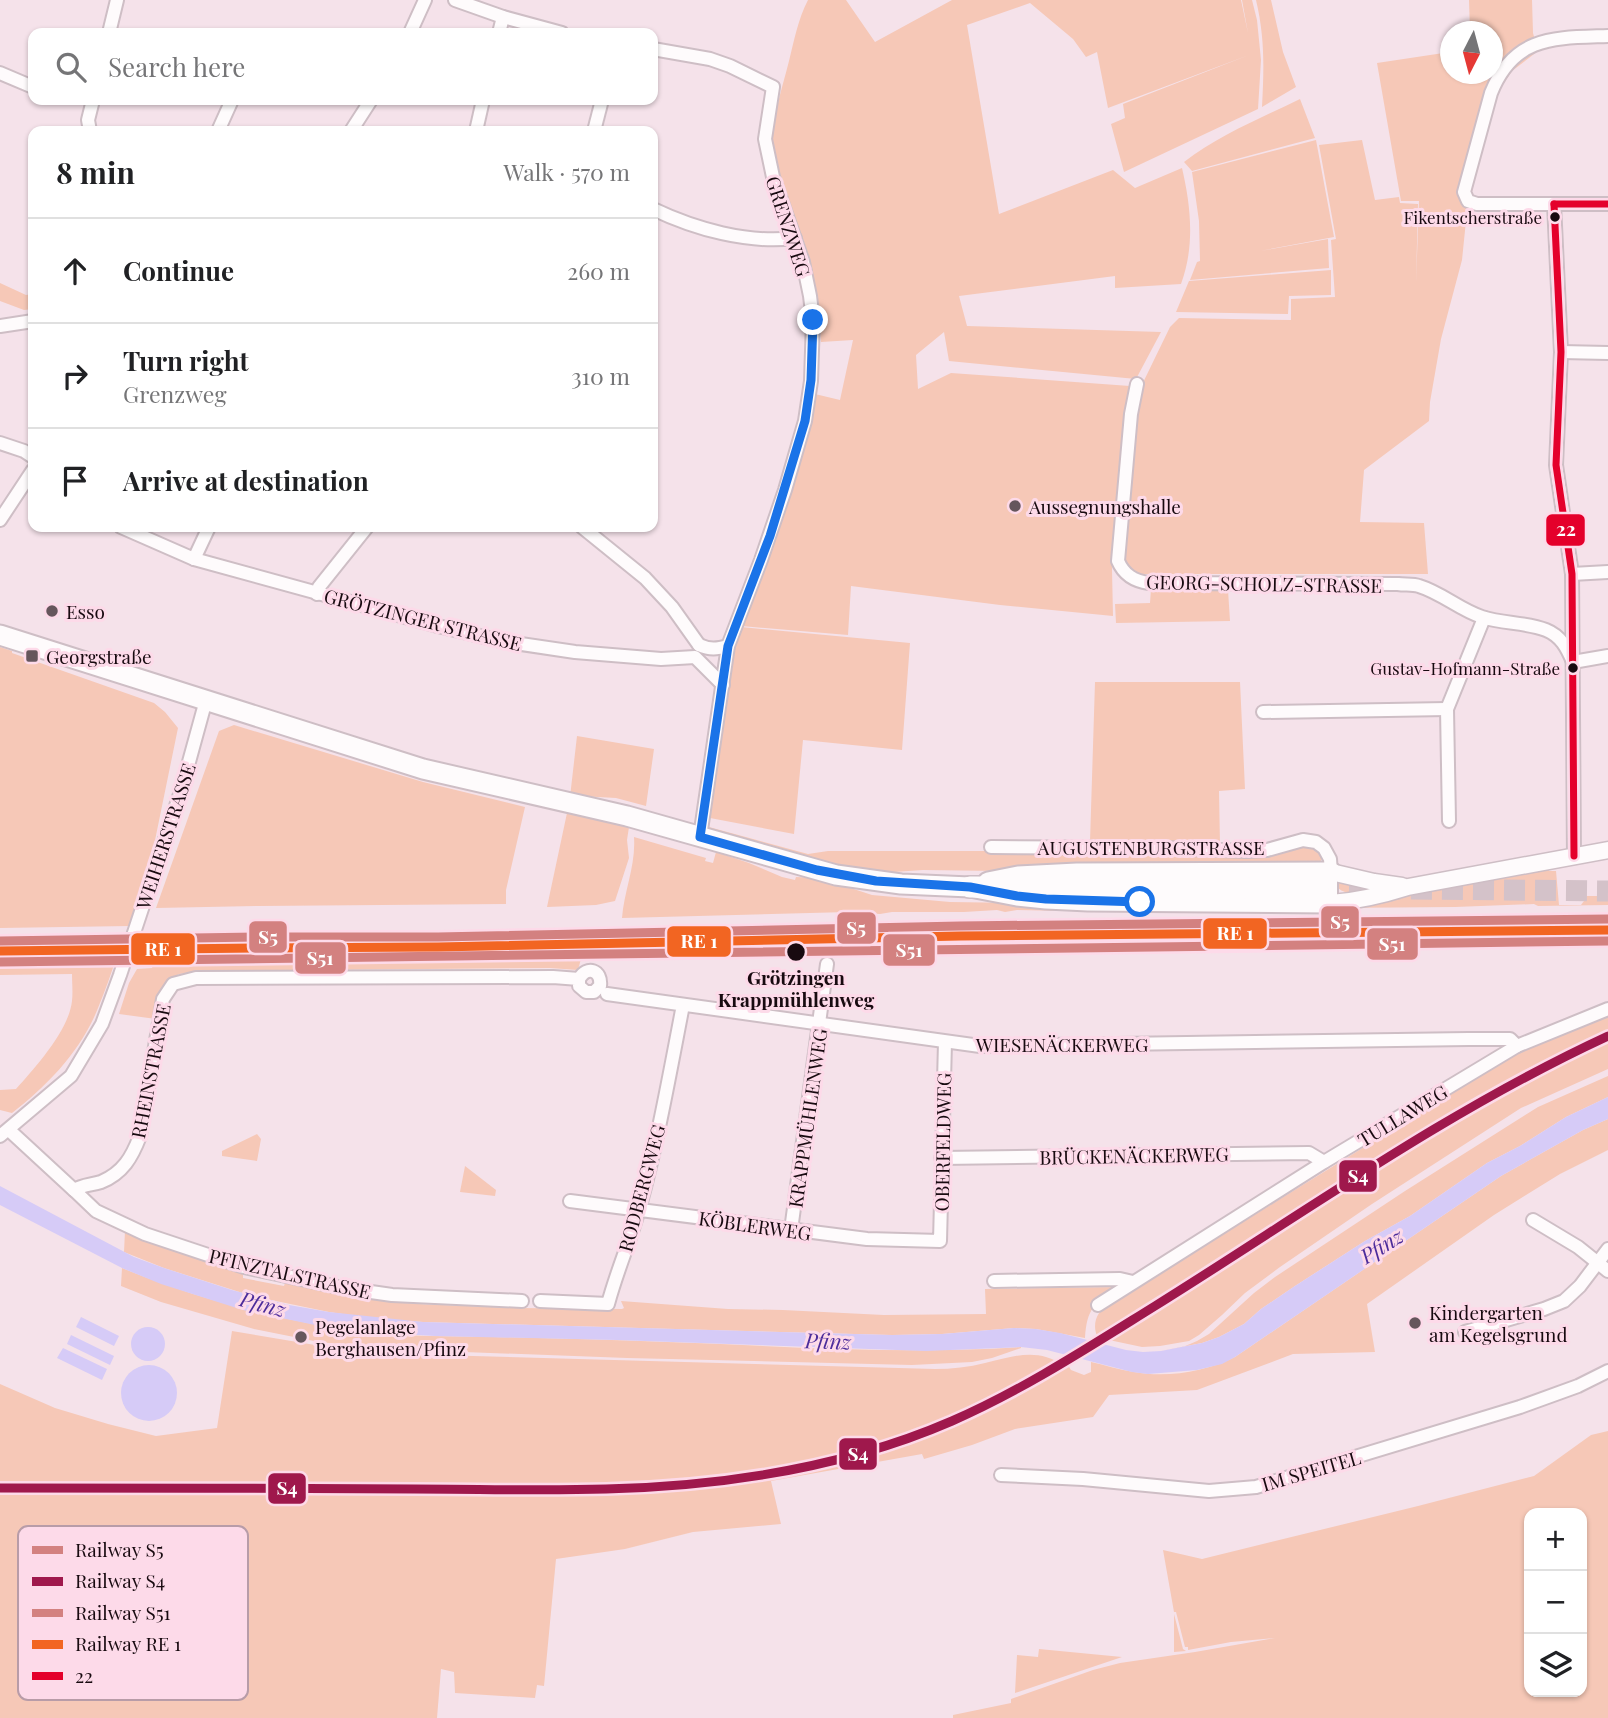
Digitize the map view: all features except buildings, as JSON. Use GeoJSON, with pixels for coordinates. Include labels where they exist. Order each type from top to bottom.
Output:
{"type":"FeatureCollection","features":[{"type":"Feature","properties":{"kind":"highway"},"geometry":{"type":"LineString","coordinates":[[970,887],[1326,888]]}},
{"type":"Feature","properties":{"kind":"main road"},"geometry":{"type":"LineString","coordinates":[[0,635],[423,769],[627,816],[817,870],[901,884],[970,887]]}},
{"type":"Feature","properties":{"kind":"street"},"geometry":{"type":"LineString","coordinates":[[110,28],[117,0]]}},
{"type":"Feature","properties":{"kind":"street"},"geometry":{"type":"LineString","coordinates":[[412,28],[425,0]]}},
{"type":"Feature","properties":{"kind":"street"},"geometry":{"type":"LineString","coordinates":[[455,0],[544,28]]}},
{"type":"Feature","properties":{"kind":"street"},"geometry":{"type":"LineString","coordinates":[[500,28],[503,17]]}},
{"type":"Feature","properties":{"kind":"street"},"geometry":{"type":"LineString","coordinates":[[1608,36],[1562,38],[1541,42],[1511,58],[1491,93],[1464,192],[1468,201],[1477,204],[1608,204]]}},
{"type":"Feature","properties":{"kind":"street","name":"GRENZWEG"},"geometry":{"type":"LineString","coordinates":[[658,51],[710,59],[773,87],[765,139],[773,177],[803,262],[813,320],[811,380],[805,421],[770,536],[728,646],[700,837]]}},
{"type":"Feature","properties":{"kind":"street"},"geometry":{"type":"LineString","coordinates":[[0,73],[28,85]]}},
{"type":"Feature","properties":{"kind":"street"},"geometry":{"type":"LineString","coordinates":[[89,126],[92,105]]}},
{"type":"Feature","properties":{"kind":"street"},"geometry":{"type":"LineString","coordinates":[[220,126],[230,105]]}},
{"type":"Feature","properties":{"kind":"street"},"geometry":{"type":"LineString","coordinates":[[354,126],[368,105]]}},
{"type":"Feature","properties":{"kind":"street"},"geometry":{"type":"LineString","coordinates":[[477,126],[482,105]]}},
{"type":"Feature","properties":{"kind":"street"},"geometry":{"type":"LineString","coordinates":[[595,126],[601,105]]}},
{"type":"Feature","properties":{"kind":"street"},"geometry":{"type":"LineString","coordinates":[[1553,204],[1561,352],[1556,465],[1572,574],[1574,856]]}},
{"type":"Feature","properties":{"kind":"street"},"geometry":{"type":"LineString","coordinates":[[658,211],[676,220],[737,236],[781,240],[795,238]]}},
{"type":"Feature","properties":{"kind":"street"},"geometry":{"type":"LineString","coordinates":[[0,326],[28,322]]}},
{"type":"Feature","properties":{"kind":"street"},"geometry":{"type":"LineString","coordinates":[[1561,352],[1608,353]]}},
{"type":"Feature","properties":{"kind":"street","name":"GEORG-SCHOLZ-STRASSE"},"geometry":{"type":"LineString","coordinates":[[1137,384],[1131,414],[1118,561],[1122,570],[1138,582],[1418,586],[1484,618],[1545,630],[1565,645],[1573,662]]}},
{"type":"Feature","properties":{"kind":"street"},"geometry":{"type":"LineString","coordinates":[[0,443],[28,454]]}},
{"type":"Feature","properties":{"kind":"street"},"geometry":{"type":"LineString","coordinates":[[2,513],[28,482]]}},
{"type":"Feature","properties":{"kind":"street","name":"GRÖTZINGER STRASSE"},"geometry":{"type":"LineString","coordinates":[[132,532],[194,559],[501,641],[575,652],[661,659],[697,651]]}},
{"type":"Feature","properties":{"kind":"street"},"geometry":{"type":"LineString","coordinates":[[194,559],[207,532]]}},
{"type":"Feature","properties":{"kind":"street"},"geometry":{"type":"LineString","coordinates":[[317,594],[319,587],[363,532]]}},
{"type":"Feature","properties":{"kind":"street"},"geometry":{"type":"LineString","coordinates":[[588,532],[646,578],[672,607],[697,651],[723,685]]}},
{"type":"Feature","properties":{"kind":"street"},"geometry":{"type":"LineString","coordinates":[[1572,574],[1608,572]]}},
{"type":"Feature","properties":{"kind":"street"},"geometry":{"type":"LineString","coordinates":[[1449,821],[1447,709],[1484,618]]}},
{"type":"Feature","properties":{"kind":"street"},"geometry":{"type":"LineString","coordinates":[[697,651],[728,646]]}},
{"type":"Feature","properties":{"kind":"street"},"geometry":{"type":"LineString","coordinates":[[1573,662],[1608,656]]}},
{"type":"Feature","properties":{"kind":"street","name":"WEIHERSTRASSE"},"geometry":{"type":"LineString","coordinates":[[4,1133],[71,1076],[102,1024],[181,791],[206,700]]}},
{"type":"Feature","properties":{"kind":"street"},"geometry":{"type":"LineString","coordinates":[[1263,712],[1447,709]]}},
{"type":"Feature","properties":{"kind":"street","name":"AUGUSTENBURGSTRASSE"},"geometry":{"type":"LineString","coordinates":[[991,847],[1247,851],[1266,850],[1303,840],[1316,842],[1324,848],[1330,859],[1326,888]]}},
{"type":"Feature","properties":{"kind":"street"},"geometry":{"type":"LineString","coordinates":[[1408,887],[1346,874],[1326,888],[1345,902],[1408,887],[1608,850]]}},
{"type":"Feature","properties":{"kind":"street","name":"KRAPPMÜHLENWEG"},"geometry":{"type":"LineString","coordinates":[[791,1230],[827,964]]}},
{"type":"Feature","properties":{"kind":"street","name":"RHEINSTRASSE"},"geometry":{"type":"LineString","coordinates":[[74,1190],[114,1174],[123,1168],[133,1154],[139,1136],[163,999],[173,984],[196,978],[579,979]]}},
{"type":"Feature","properties":{"kind":"street","name":"WIESENÄCKERWEG"},"geometry":{"type":"LineString","coordinates":[[607,994],[980,1046],[1469,1039],[1510,1039],[1517,1046]]}},
{"type":"Feature","properties":{"kind":"street","name":"RODBERGWEG"},"geometry":{"type":"LineString","coordinates":[[540,1301],[608,1304],[654,1153],[683,1005]]}},
{"type":"Feature","properties":{"kind":"street","name":"TULLAWEG"},"geometry":{"type":"LineString","coordinates":[[1098,1304],[1517,1046],[1608,1009]]}},
{"type":"Feature","properties":{"kind":"street","name":"OBERFELDWEG"},"geometry":{"type":"LineString","coordinates":[[940,1241],[945,1042]]}},
{"type":"Feature","properties":{"kind":"street"},"geometry":{"type":"LineString","coordinates":[[4,1133],[74,1190]]}},
{"type":"Feature","properties":{"kind":"street","name":"BRÜCKENÄCKERWEG"},"geometry":{"type":"LineString","coordinates":[[941,1158],[1309,1153],[1324,1163]]}},
{"type":"Feature","properties":{"kind":"street","name":"PFINZTALSTRASSE"},"geometry":{"type":"LineString","coordinates":[[74,1190],[96,1211],[145,1234],[244,1267],[343,1288],[392,1295],[522,1301]]}},
{"type":"Feature","properties":{"kind":"street","name":"KÖBLERWEG"},"geometry":{"type":"LineString","coordinates":[[570,1201],[867,1239],[940,1241]]}},
{"type":"Feature","properties":{"kind":"street"},"geometry":{"type":"LineString","coordinates":[[1532,1220],[1578,1247],[1608,1271]]}},
{"type":"Feature","properties":{"kind":"street"},"geometry":{"type":"LineString","coordinates":[[1465,1332],[1564,1301],[1580,1286],[1608,1249]]}},
{"type":"Feature","properties":{"kind":"street"},"geometry":{"type":"LineString","coordinates":[[994,1280],[1120,1279],[1133,1282]]}},
{"type":"Feature","properties":{"kind":"street","name":"IM SPEITEL"},"geometry":{"type":"LineString","coordinates":[[1001,1475],[1083,1479],[1209,1491],[1256,1487],[1520,1406],[1578,1386],[1608,1371]]}},
{"type":"Feature","properties":{"kind":"shaded area"},"geometry":{"type":"Polygon","coordinates":[[[808,0],[846,0],[875,42],[952,0],[1241,0],[1248,33],[1242,0],[1252,0],[1261,60],[1258,109],[1124,172],[1111,124],[1125,118],[1123,104],[1249,55],[1108,108],[1097,52],[1086,57],[1073,39],[1030,3],[967,25],[999,214],[1113,170],[1135,188],[1182,168],[1188,197],[1190,241],[1181,284],[1115,288],[1115,276],[959,296],[967,326],[1161,332],[1136,379],[949,361],[944,332],[916,355],[918,389],[951,373],[1130,386],[1112,570],[1113,616],[851,586],[848,635],[741,626],[780,523],[815,394],[840,400],[853,340],[821,342],[807,254],[774,161],[776,111],[797,30],[808,0]]]}},
{"type":"Feature","properties":{"kind":"shaded area"},"geometry":{"type":"Polygon","coordinates":[[[1256,0],[1271,0],[1283,52],[1296,87],[1262,107],[1263,53],[1256,0]]]}},
{"type":"Feature","properties":{"kind":"shaded area"},"geometry":{"type":"Polygon","coordinates":[[[1469,0],[1532,0],[1533,33],[1538,51],[1512,71],[1496,95],[1467,211],[1462,260],[1441,339],[1429,421],[1364,470],[1360,522],[1424,523],[1428,574],[1136,574],[1123,565],[1136,397],[1170,327],[1179,318],[1291,320],[1291,299],[1335,297],[1331,240],[1336,239],[1319,145],[1362,140],[1375,200],[1399,197],[1400,203],[1418,204],[1416,283],[1419,201],[1401,201],[1377,63],[1440,54],[1440,84],[1503,84],[1503,21],[1470,21],[1469,0]]]}},
{"type":"Feature","properties":{"kind":"shaded area"},"geometry":{"type":"Polygon","coordinates":[[[1300,99],[1315,138],[1192,171],[1184,162],[1226,135],[1300,99]]]}},
{"type":"Feature","properties":{"kind":"shaded area"},"geometry":{"type":"Polygon","coordinates":[[[1316,140],[1334,237],[1260,251],[1328,239],[1329,268],[1190,280],[1197,262],[1200,261],[1199,221],[1192,172],[1316,140]]]}},
{"type":"Feature","properties":{"kind":"shaded area"},"geometry":{"type":"Polygon","coordinates":[[[1331,270],[1331,295],[1289,296],[1288,314],[1176,312],[1189,281],[1331,270]]]}},
{"type":"Feature","properties":{"kind":"shaded area"},"geometry":{"type":"Polygon","coordinates":[[[0,283],[28,295],[28,310],[24,310],[0,301],[0,283]]]}},
{"type":"Feature","properties":{"kind":"shaded area"},"geometry":{"type":"Polygon","coordinates":[[[1151,589],[1228,590],[1230,621],[1116,623],[1115,604],[1150,603],[1151,589]]]}},
{"type":"Feature","properties":{"kind":"shaded area"},"geometry":{"type":"Polygon","coordinates":[[[741,627],[910,643],[902,750],[803,740],[794,834],[710,818],[735,649],[741,627]]]}},
{"type":"Feature","properties":{"kind":"shaded area"},"geometry":{"type":"Polygon","coordinates":[[[0,647],[154,703],[178,728],[153,850],[130,926],[0,928],[0,647]]]}},
{"type":"Feature","properties":{"kind":"shaded area"},"geometry":{"type":"Polygon","coordinates":[[[1095,682],[1240,682],[1245,789],[1219,791],[1220,845],[1090,842],[1095,682]]]}},
{"type":"Feature","properties":{"kind":"shaded area"},"geometry":{"type":"Polygon","coordinates":[[[234,725],[423,782],[525,807],[506,890],[506,904],[156,908],[219,731],[234,725]]]}},
{"type":"Feature","properties":{"kind":"shaded area"},"geometry":{"type":"Polygon","coordinates":[[[577,736],[654,749],[646,806],[616,798],[570,797],[577,736]]]}},
{"type":"Feature","properties":{"kind":"shaded area"},"geometry":{"type":"Polygon","coordinates":[[[567,813],[629,827],[629,858],[615,901],[596,905],[547,907],[567,813]]]}},
{"type":"Feature","properties":{"kind":"shaded area"},"geometry":{"type":"Polygon","coordinates":[[[709,827],[808,854],[828,851],[991,851],[1259,856],[1305,846],[1317,849],[1321,859],[1319,865],[923,870],[879,873],[844,869],[710,831],[709,827]]]}},
{"type":"Feature","properties":{"kind":"shaded area"},"geometry":{"type":"Polygon","coordinates":[[[634,837],[706,858],[705,861],[713,863],[716,852],[795,880],[796,877],[820,878],[872,895],[950,902],[1332,907],[1548,868],[1549,871],[1556,871],[1559,905],[1581,905],[1584,896],[1608,896],[1608,905],[997,910],[622,918],[634,837]]]}},
{"type":"Feature","properties":{"kind":"shaded area"},"geometry":{"type":"Polygon","coordinates":[[[1338,881],[1376,887],[1351,893],[1338,888],[1338,881]]]}},
{"type":"Feature","properties":{"kind":"shaded area"},"geometry":{"type":"Polygon","coordinates":[[[582,955],[578,970],[207,971],[179,974],[168,981],[156,1019],[119,1014],[129,983],[137,969],[152,968],[154,960],[582,955]]]}},
{"type":"Feature","properties":{"kind":"shaded area"},"geometry":{"type":"Polygon","coordinates":[[[117,956],[91,1024],[73,1053],[51,1079],[12,1113],[0,1110],[0,1090],[16,1089],[41,1060],[65,1024],[72,1001],[72,974],[0,975],[0,957],[117,956]]]}},
{"type":"Feature","properties":{"kind":"shaded area"},"geometry":{"type":"Polygon","coordinates":[[[1608,1015],[1608,1030],[1469,1101],[1097,1336],[1096,1318],[1108,1304],[1505,1060],[1608,1015]]]}},
{"type":"Feature","properties":{"kind":"shaded area"},"geometry":{"type":"Polygon","coordinates":[[[1608,1042],[1608,1069],[1521,1108],[1372,1204],[1245,1293],[1189,1341],[1142,1347],[1109,1340],[1444,1129],[1549,1069],[1608,1042]]]}},
{"type":"Feature","properties":{"kind":"shaded area"},"geometry":{"type":"Polygon","coordinates":[[[1608,1076],[1608,1097],[1566,1117],[1487,1163],[1410,1216],[1295,1286],[1244,1324],[1219,1337],[1184,1346],[1209,1334],[1275,1277],[1405,1191],[1538,1107],[1608,1076]]]}},
{"type":"Feature","properties":{"kind":"shaded area"},"geometry":{"type":"Polygon","coordinates":[[[1608,1119],[1608,1150],[1560,1174],[1494,1215],[1367,1304],[1375,1352],[1293,1354],[1197,1390],[1109,1395],[1093,1417],[1015,1429],[924,1459],[922,1454],[771,1481],[781,1524],[693,1532],[625,1549],[556,1559],[544,1686],[537,1685],[535,1698],[455,1693],[454,1672],[441,1669],[437,1718],[0,1718],[0,1495],[100,1493],[96,1484],[0,1481],[0,1384],[55,1408],[156,1436],[217,1428],[232,1331],[321,1346],[400,1354],[935,1369],[967,1367],[1016,1356],[1035,1355],[1068,1365],[1071,1370],[1084,1375],[1091,1372],[1091,1362],[1147,1374],[1186,1372],[1211,1367],[1235,1357],[1501,1176],[1608,1119]]]}},
{"type":"Feature","properties":{"kind":"shaded area"},"geometry":{"type":"Polygon","coordinates":[[[257,1134],[261,1139],[257,1161],[222,1156],[222,1151],[257,1134]]]}},
{"type":"Feature","properties":{"kind":"shaded area"},"geometry":{"type":"Polygon","coordinates":[[[465,1166],[496,1190],[495,1196],[460,1192],[465,1166]]]}},
{"type":"Feature","properties":{"kind":"shaded area"},"geometry":{"type":"Polygon","coordinates":[[[125,1231],[184,1254],[243,1272],[243,1278],[355,1297],[418,1304],[622,1309],[624,1308],[621,1301],[728,1309],[884,1315],[986,1314],[985,1289],[1118,1287],[1093,1308],[1085,1338],[1014,1328],[892,1335],[423,1322],[329,1312],[252,1296],[164,1268],[124,1252],[125,1231]]]}},
{"type":"Feature","properties":{"kind":"shaded area"},"geometry":{"type":"Polygon","coordinates":[[[122,1268],[182,1290],[273,1316],[382,1334],[844,1349],[1021,1348],[972,1362],[912,1365],[384,1349],[319,1342],[254,1329],[161,1302],[121,1286],[122,1268]]]}},
{"type":"Feature","properties":{"kind":"shaded area"},"geometry":{"type":"Polygon","coordinates":[[[1608,1431],[1608,1718],[953,1718],[953,1715],[1011,1703],[1011,1699],[1120,1663],[1275,1638],[1188,1650],[1174,1612],[1163,1550],[1202,1559],[1534,1476],[1591,1435],[1608,1431]]]}},
{"type":"Feature","properties":{"kind":"shaded area"},"geometry":{"type":"Polygon","coordinates":[[[1174,1614],[1183,1649],[1186,1651],[1174,1652],[1174,1614]]]}},
{"type":"Feature","properties":{"kind":"shaded area"},"geometry":{"type":"Polygon","coordinates":[[[1039,1649],[1122,1657],[1015,1693],[1017,1655],[1038,1657],[1039,1649]]]}},
{"type":"Feature","properties":{"kind":"water","name":"Pfinz"},"geometry":{"type":"Polygon","coordinates":[[[1608,1097],[1608,1119],[1501,1176],[1235,1357],[1222,1364],[1197,1370],[1148,1374],[1047,1350],[1021,1347],[926,1351],[435,1336],[367,1332],[315,1325],[243,1310],[161,1284],[122,1268],[0,1205],[0,1186],[134,1257],[232,1290],[329,1312],[423,1322],[892,1335],[1036,1329],[1126,1350],[1161,1351],[1202,1343],[1244,1324],[1295,1286],[1410,1216],[1487,1163],[1566,1117],[1608,1097]]]}},
{"type":"Feature","properties":{"kind":"water"},"geometry":{"type":"Polygon","coordinates":[[[81,1317],[119,1336],[114,1346],[76,1327],[81,1317]]]}},
{"type":"Feature","properties":{"kind":"water"},"geometry":{"type":"Polygon","coordinates":[[[148,1327],[160,1332],[165,1344],[160,1356],[148,1361],[136,1356],[131,1344],[136,1332],[148,1327]]]}},
{"type":"Feature","properties":{"kind":"water"},"geometry":{"type":"Polygon","coordinates":[[[71,1335],[114,1356],[110,1365],[67,1344],[71,1335]]]}},
{"type":"Feature","properties":{"kind":"water"},"geometry":{"type":"Polygon","coordinates":[[[63,1348],[107,1369],[102,1380],[57,1358],[63,1348]]]}},
{"type":"Feature","properties":{"kind":"water"},"geometry":{"type":"Polygon","coordinates":[[[144,1365],[154,1365],[169,1373],[175,1382],[175,1404],[169,1413],[154,1421],[144,1421],[126,1409],[121,1398],[121,1388],[133,1370],[144,1365]]]}},
{"type":"Feature","properties":{"kind":"tunnel"},"geometry":{"type":"LineString","coordinates":[[1318,888],[1608,891]]}},
{"type":"Feature","properties":{"kind":"rail line","name":"S5"},"geometry":{"type":"LineString","coordinates":[[0,941],[1608,919]]}},
{"type":"Feature","properties":{"kind":"rail line","name":"S51"},"geometry":{"type":"LineString","coordinates":[[0,962],[1608,941]]}},
{"type":"Feature","properties":{"kind":"rail line","name":"S4"},"geometry":{"type":"LineString","coordinates":[[0,1488],[582,1490],[738,1479],[782,1472],[869,1451],[952,1421],[1030,1382],[1434,1129],[1491,1096],[1608,1036]]}},
{"type":"Feature","properties":{"kind":"transit line","name":"22"},"geometry":{"type":"LineString","coordinates":[[1554,204],[1561,352],[1556,465],[1572,574],[1574,856]]}},
{"type":"Feature","properties":{"kind":"transit line","name":"22"},"geometry":{"type":"LineString","coordinates":[[1554,204],[1608,204]]}},
{"type":"Feature","properties":{"kind":"transit line"},"geometry":{"type":"LineString","coordinates":[[0,951],[438,947],[960,936],[1608,930]]}},
{"type":"Feature","properties":{"kind":"place","name":"Fikentscherstraße"},"geometry":{"type":"Point","coordinates":[1555,217]}},
{"type":"Feature","properties":{"kind":"place","name":"Aussegnungshalle"},"geometry":{"type":"Point","coordinates":[1015,506]}},
{"type":"Feature","properties":{"kind":"place","name":"Esso"},"geometry":{"type":"Point","coordinates":[52,611]}},
{"type":"Feature","properties":{"kind":"place","name":"Georgstraße"},"geometry":{"type":"Point","coordinates":[32,656]}},
{"type":"Feature","properties":{"kind":"place","name":"Gustav-Hofmann-Straße"},"geometry":{"type":"Point","coordinates":[1573,668]}},
{"type":"Feature","properties":{"kind":"place","name":"Grötzingen Krappmühlenweg"},"geometry":{"type":"Point","coordinates":[796,952]}},
{"type":"Feature","properties":{"kind":"place","name":"Kindergarten am Kegelsgrund"},"geometry":{"type":"Point","coordinates":[1415,1323]}},
{"type":"Feature","properties":{"kind":"place","name":"Pegelanlage Berghausen/Pfinz"},"geometry":{"type":"Point","coordinates":[301,1337]}},
{"type":"Feature","properties":{"kind":"route"},"geometry":{"type":"LineString","coordinates":[[813,320],[811,380],[805,421],[770,536],[728,646],[700,837],[836,875],[876,881],[970,887],[1046,899],[1140,902]]}}]}
